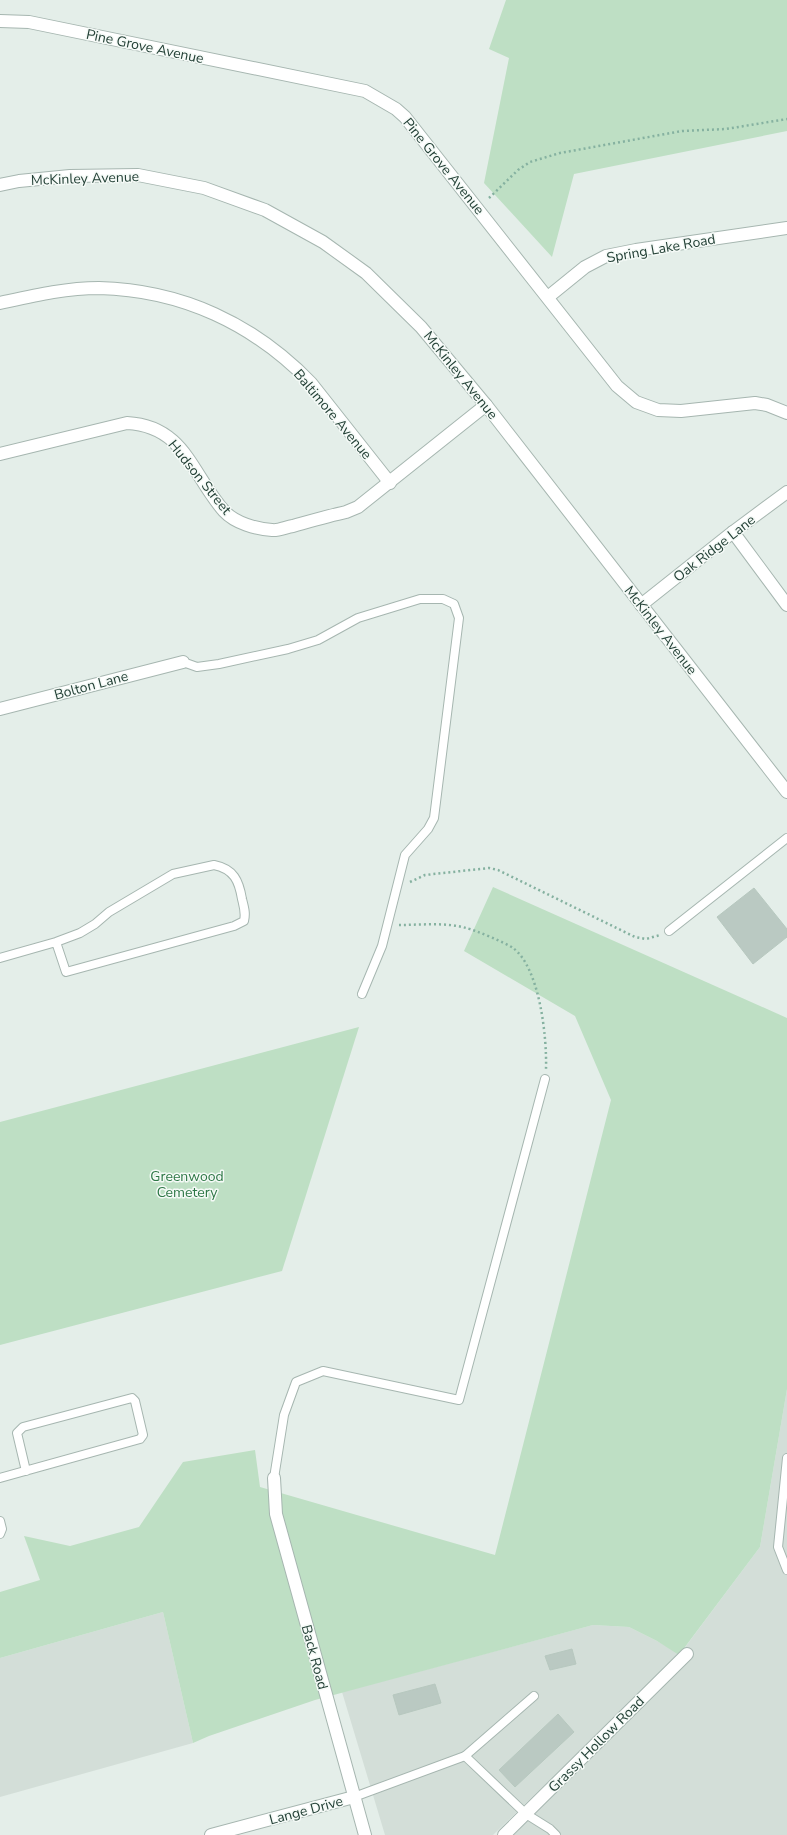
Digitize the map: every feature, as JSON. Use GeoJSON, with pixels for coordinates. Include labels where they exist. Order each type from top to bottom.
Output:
{"type":"FeatureCollection","features":[{"type":"Feature","properties":{"kind":"street","name":"Pine Grove Avenue"},"geometry":{"type":"LineString","coordinates":[[0,21],[29,22],[365,91],[396,109],[406,117],[617,386],[636,402],[647,407],[664,411],[681,411],[755,404],[767,405],[787,412]]}},
{"type":"Feature","properties":{"kind":"street","name":"McKinley Avenue"},"geometry":{"type":"LineString","coordinates":[[0,185],[19,181],[70,176],[138,175],[204,188],[265,210],[323,242],[366,273],[421,327],[486,405],[787,792]]}},
{"type":"Feature","properties":{"kind":"street","name":"Spring Lake Road"},"geometry":{"type":"LineString","coordinates":[[548,297],[585,267],[610,255],[787,228]]}},
{"type":"Feature","properties":{"kind":"street","name":"Baltimore Avenue"},"geometry":{"type":"LineString","coordinates":[[0,303],[53,292],[98,288],[124,290],[161,296],[216,313],[248,331],[276,350],[300,372],[311,383],[390,483]]}},
{"type":"Feature","properties":{"kind":"street","name":"Hudson Street"},"geometry":{"type":"LineString","coordinates":[[0,454],[127,423],[141,424],[155,428],[177,444],[225,512],[241,522],[254,527],[274,531],[358,507],[486,405]]}},
{"type":"Feature","properties":{"kind":"street","name":"Oak Ridge Lane"},"geometry":{"type":"LineString","coordinates":[[641,605],[733,532],[787,492]]}},
{"type":"Feature","properties":{"kind":"street"},"geometry":{"type":"LineString","coordinates":[[733,532],[787,605]]}},
{"type":"Feature","properties":{"kind":"street","name":"Bolton Lane"},"geometry":{"type":"LineString","coordinates":[[0,709],[183,662]]}},
{"type":"Feature","properties":{"kind":"street","name":"Back Road"},"geometry":{"type":"LineString","coordinates":[[274,1478],[276,1514],[364,1835]]}},
{"type":"Feature","properties":{"kind":"street","name":"Grassy Hollow Road"},"geometry":{"type":"LineString","coordinates":[[504,1835],[687,1654]]}},
{"type":"Feature","properties":{"kind":"street","name":"Lange Drive"},"geometry":{"type":"LineString","coordinates":[[211,1835],[354,1797]]}},
{"type":"Feature","properties":{"kind":"lane"},"geometry":{"type":"LineString","coordinates":[[183,662],[197,667],[219,664],[288,649],[318,640],[358,618],[420,599],[443,599],[454,604],[458,618],[434,818],[428,829],[405,855],[382,946],[362,994]]}},
{"type":"Feature","properties":{"kind":"lane"},"geometry":{"type":"LineString","coordinates":[[669,930],[787,838]]}},
{"type":"Feature","properties":{"kind":"lane"},"geometry":{"type":"LineString","coordinates":[[0,958],[56,942],[80,933],[95,924],[109,912],[173,874],[214,864],[221,866],[234,875],[239,883],[246,914],[244,921],[234,926],[66,972],[56,942]]}},
{"type":"Feature","properties":{"kind":"lane"},"geometry":{"type":"LineString","coordinates":[[274,1478],[284,1415],[296,1382],[323,1371],[459,1400],[545,1079]]}},
{"type":"Feature","properties":{"kind":"lane"},"geometry":{"type":"LineString","coordinates":[[0,1478],[26,1471],[140,1439],[143,1435],[135,1401],[132,1398],[23,1427],[17,1433],[26,1471]]}},
{"type":"Feature","properties":{"kind":"lane"},"geometry":{"type":"LineString","coordinates":[[787,1458],[778,1547],[787,1570]]}},
{"type":"Feature","properties":{"kind":"lane"},"geometry":{"type":"LineString","coordinates":[[0,1521],[2,1529],[0,1534]]}},
{"type":"Feature","properties":{"kind":"lane"},"geometry":{"type":"LineString","coordinates":[[354,1797],[394,1781],[439,1767],[466,1756],[534,1696]]}},
{"type":"Feature","properties":{"kind":"lane"},"geometry":{"type":"LineString","coordinates":[[466,1756],[526,1814],[550,1829],[556,1835]]}},
{"type":"Feature","properties":{"kind":"path"},"geometry":{"type":"LineString","coordinates":[[489,198],[518,170],[530,162],[560,153],[668,133],[726,129],[787,119]]}},
{"type":"Feature","properties":{"kind":"path"},"geometry":{"type":"LineString","coordinates":[[395,892],[414,879],[425,875],[489,868],[510,875],[634,937],[646,939],[655,937],[669,930]]}},
{"type":"Feature","properties":{"kind":"path"},"geometry":{"type":"LineString","coordinates":[[388,925],[444,925],[466,928],[513,948],[523,958],[530,970],[540,1008],[546,1052],[545,1079]]}},
{"type":"Feature","properties":{"kind":"shaded area"},"geometry":{"type":"Polygon","coordinates":[[[787,1389],[787,1835],[502,1835],[662,1672],[493,1835],[385,1835],[342,1692],[593,1625],[629,1627],[680,1654],[760,1547],[787,1389]]]}},
{"type":"Feature","properties":{"kind":"shaded area"},"geometry":{"type":"Polygon","coordinates":[[[163,1612],[193,1743],[0,1797],[0,1658],[163,1612]]]}},
{"type":"Feature","properties":{"kind":"green space"},"geometry":{"type":"Polygon","coordinates":[[[506,0],[787,0],[787,131],[574,174],[552,257],[484,183],[509,58],[489,49],[506,0]]]}},
{"type":"Feature","properties":{"kind":"green space"},"geometry":{"type":"Polygon","coordinates":[[[493,887],[787,1018],[787,1389],[760,1547],[679,1655],[657,1641],[629,1627],[593,1625],[315,1700],[209,1736],[193,1743],[163,1612],[0,1658],[0,1592],[40,1580],[24,1536],[70,1546],[139,1527],[183,1462],[255,1450],[260,1487],[495,1555],[611,1100],[575,1016],[464,951],[493,887]]]}},
{"type":"Feature","properties":{"kind":"green space","name":"Greenwood Cemetery"},"geometry":{"type":"Polygon","coordinates":[[[359,1027],[282,1271],[0,1345],[0,1122],[359,1027]]]}},
{"type":"Feature","properties":{"kind":"building"},"geometry":{"type":"Polygon","coordinates":[[[754,888],[787,929],[787,937],[753,964],[717,917],[754,888]]]}},
{"type":"Feature","properties":{"kind":"building"},"geometry":{"type":"Polygon","coordinates":[[[572,1649],[576,1664],[550,1670],[545,1656],[572,1649]]]}},
{"type":"Feature","properties":{"kind":"building"},"geometry":{"type":"Polygon","coordinates":[[[435,1684],[441,1703],[399,1715],[393,1695],[435,1684]]]}},
{"type":"Feature","properties":{"kind":"building"},"geometry":{"type":"Polygon","coordinates":[[[558,1714],[574,1732],[515,1787],[499,1770],[558,1714]]]}}]}
